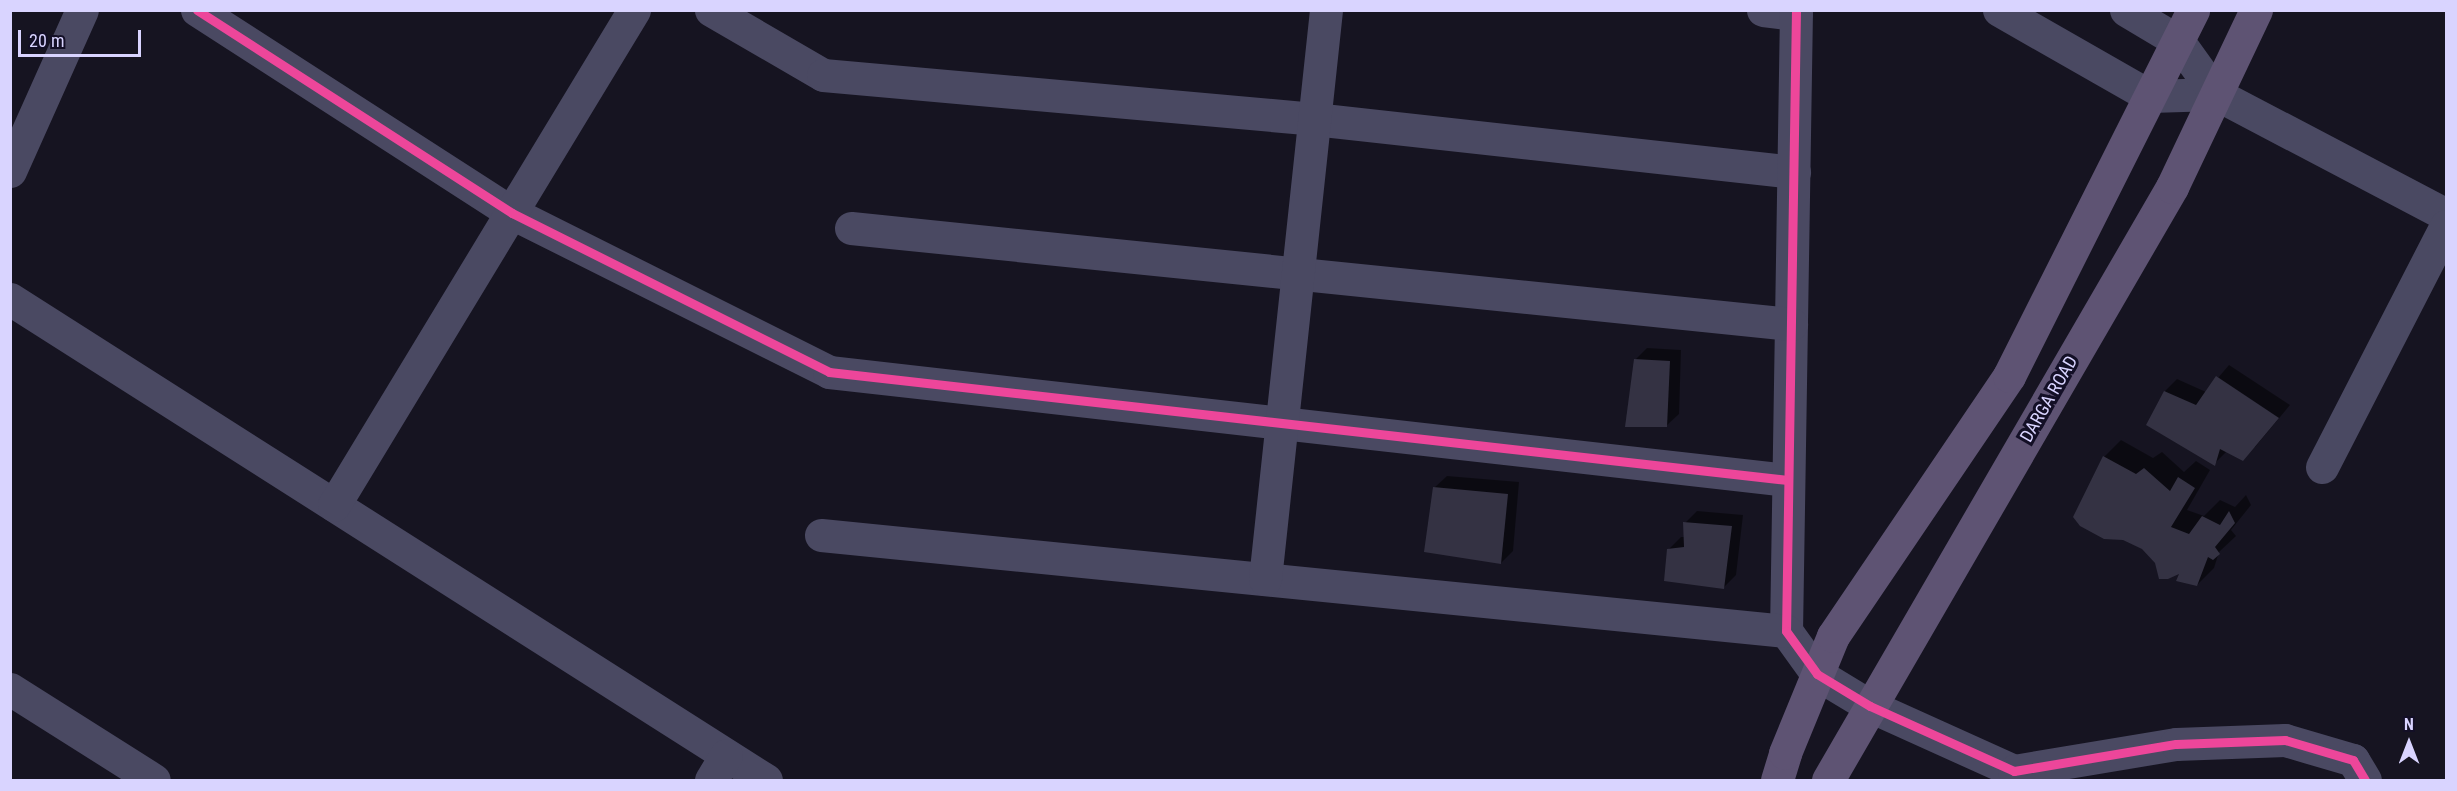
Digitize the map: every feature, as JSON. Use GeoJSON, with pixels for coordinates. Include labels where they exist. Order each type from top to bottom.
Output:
{"type":"FeatureCollection","features":[{"type":"Feature","properties":{"kind":"main road"},"geometry":{"type":"LineString","coordinates":[[1777,780],[1785,753],[1833,636],[2009,376],[2193,10]]}},
{"type":"Feature","properties":{"kind":"main road","name":"DARGA ROAD"},"geometry":{"type":"LineString","coordinates":[[1830,779],[1870,706],[2172,188],[2256,10]]}},
{"type":"Feature","properties":{"kind":"street"},"geometry":{"type":"LineString","coordinates":[[10,171],[82,10]]}},
{"type":"Feature","properties":{"kind":"street"},"geometry":{"type":"LineString","coordinates":[[197,10],[512,213],[829,372],[1788,480]]}},
{"type":"Feature","properties":{"kind":"street"},"geometry":{"type":"LineString","coordinates":[[334,505],[634,10]]}},
{"type":"Feature","properties":{"kind":"street"},"geometry":{"type":"LineString","coordinates":[[711,10],[822,75],[1314,119],[1794,172]]}},
{"type":"Feature","properties":{"kind":"street"},"geometry":{"type":"LineString","coordinates":[[1265,579],[1326,10]]}},
{"type":"Feature","properties":{"kind":"street"},"geometry":{"type":"LineString","coordinates":[[1763,10],[1796,12],[1786,631],[1817,675],[1870,706],[2014,771],[2176,744],[2285,740],[2353,760],[2365,780]]}},
{"type":"Feature","properties":{"kind":"street"},"geometry":{"type":"LineString","coordinates":[[1999,10],[2150,96],[2216,94]]}},
{"type":"Feature","properties":{"kind":"street"},"geometry":{"type":"LineString","coordinates":[[2126,10],[2178,41],[2216,94],[2446,215]]}},
{"type":"Feature","properties":{"kind":"street"},"geometry":{"type":"LineString","coordinates":[[2322,467],[2446,226]]}},
{"type":"Feature","properties":{"kind":"street"},"geometry":{"type":"LineString","coordinates":[[851,228],[1791,324]]}},
{"type":"Feature","properties":{"kind":"street"},"geometry":{"type":"LineString","coordinates":[[10,299],[334,505],[718,768],[765,780]]}},
{"type":"Feature","properties":{"kind":"street"},"geometry":{"type":"LineString","coordinates":[[821,535],[1786,631]]}},
{"type":"Feature","properties":{"kind":"street"},"geometry":{"type":"LineString","coordinates":[[10,688],[153,780]]}},
{"type":"Feature","properties":{"kind":"building"},"geometry":{"type":"Polygon","coordinates":[[[1634,359],[1670,361],[1667,427],[1625,427],[1634,359]]]}},
{"type":"Feature","properties":{"kind":"building"},"geometry":{"type":"Polygon","coordinates":[[[2216,376],[2279,418],[2243,461],[2220,449],[2215,466],[2146,425],[2164,391],[2196,405],[2216,376]]]}},
{"type":"Feature","properties":{"kind":"building"},"geometry":{"type":"Polygon","coordinates":[[[2103,456],[2136,474],[2144,468],[2170,491],[2178,477],[2195,488],[2171,527],[2189,534],[2202,516],[2220,525],[2229,511],[2235,523],[2215,547],[2220,554],[2213,560],[2208,557],[2197,586],[2176,581],[2179,574],[2168,579],[2159,579],[2155,563],[2142,549],[2123,540],[2104,539],[2080,526],[2073,517],[2103,456]]]}},
{"type":"Feature","properties":{"kind":"building"},"geometry":{"type":"Polygon","coordinates":[[[1433,487],[1508,494],[1501,564],[1424,552],[1433,487]]]}},
{"type":"Feature","properties":{"kind":"building"},"geometry":{"type":"Polygon","coordinates":[[[1683,522],[1732,526],[1724,589],[1664,581],[1667,549],[1684,547],[1683,522]]]}},
{"type":"Feature","properties":{"kind":"cycle path"},"geometry":{"type":"LineString","coordinates":[[197,10],[512,213],[829,372],[1788,480]]}},
{"type":"Feature","properties":{"kind":"cycle path"},"geometry":{"type":"LineString","coordinates":[[1796,10],[1786,631],[1817,674],[1870,706],[2014,771],[2176,744],[2285,740],[2353,760],[2365,780]]}}]}
